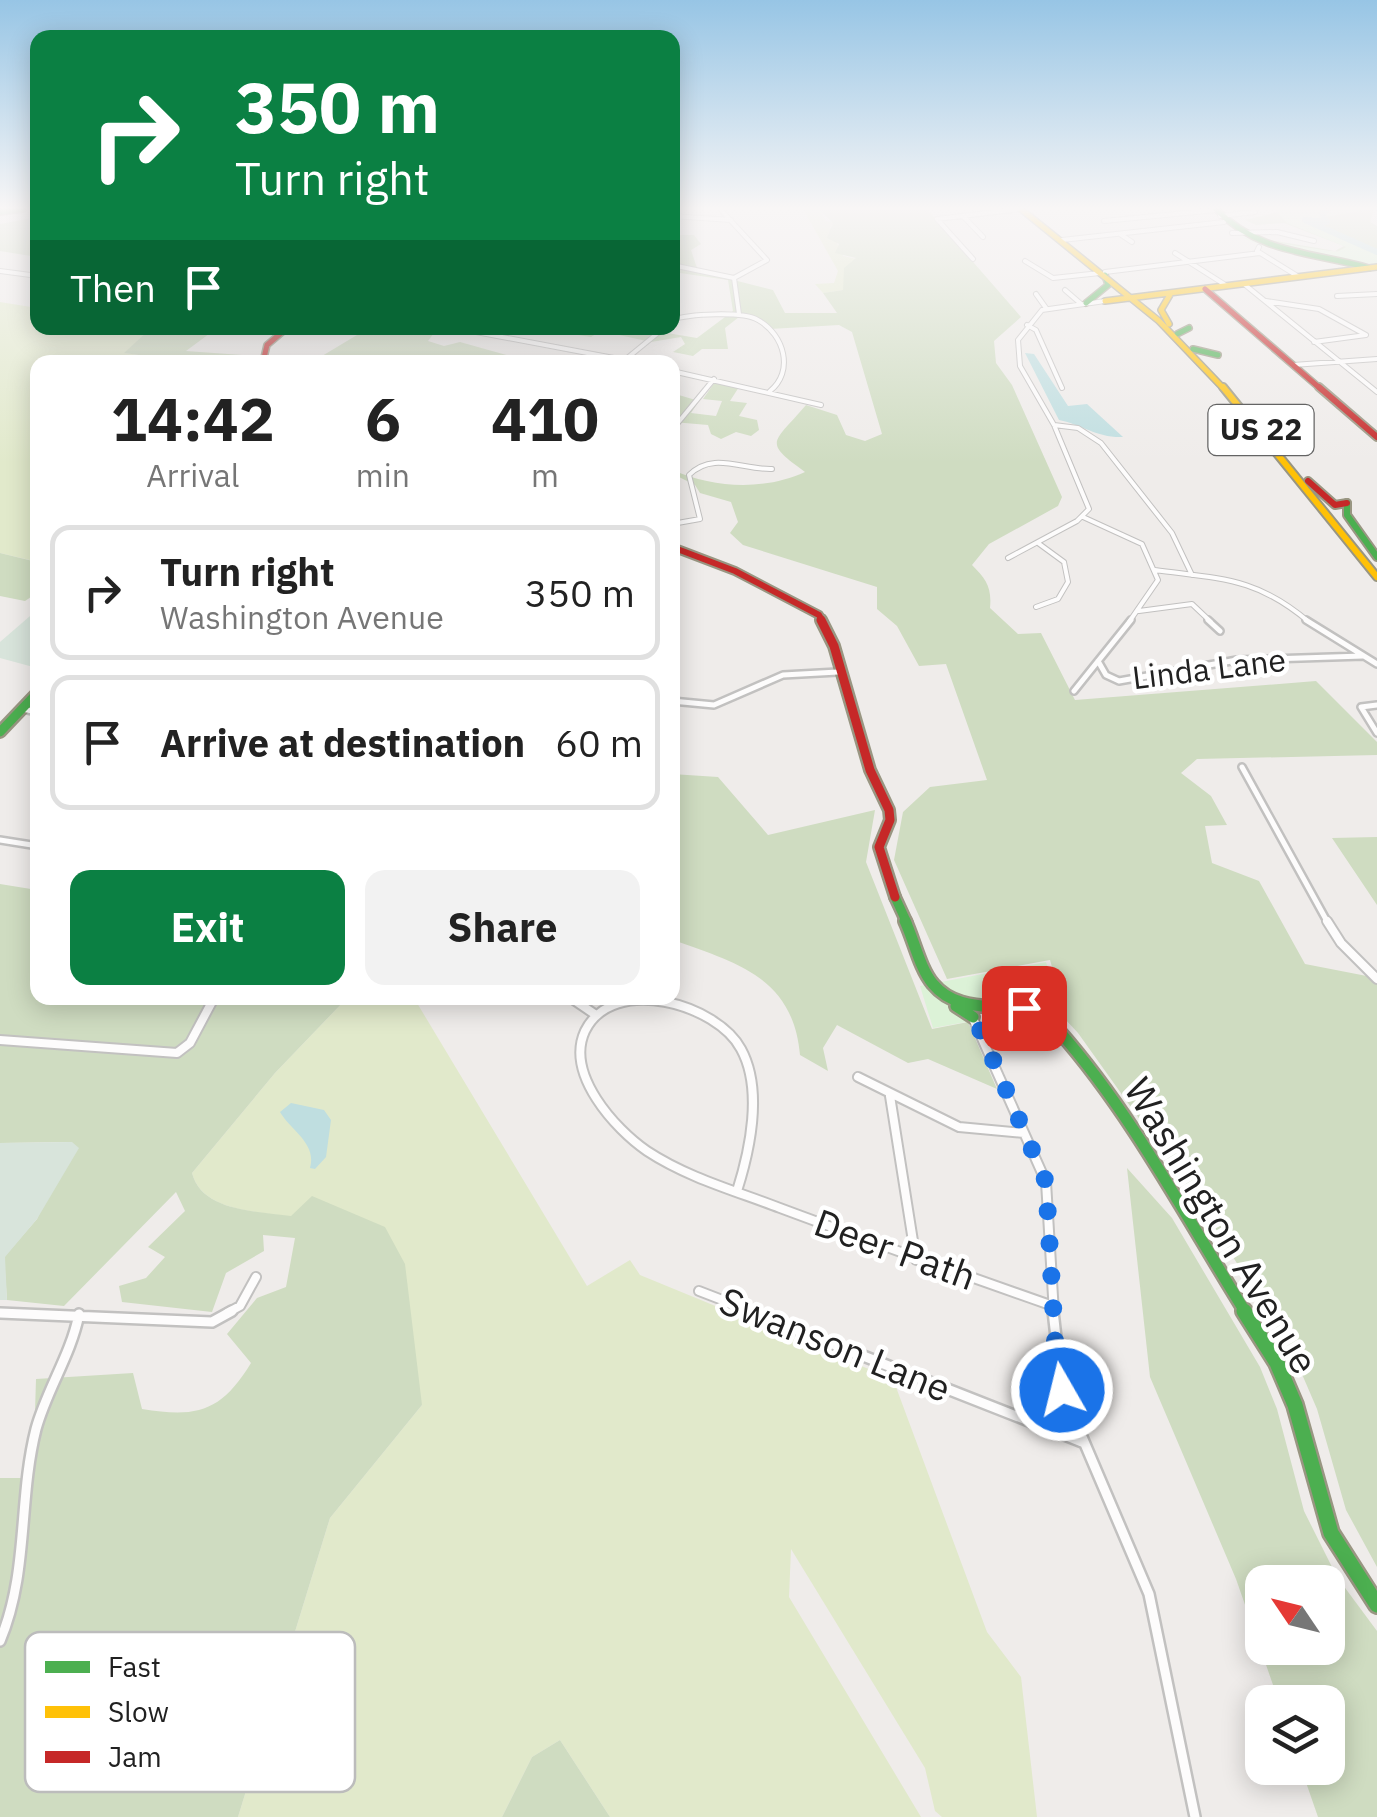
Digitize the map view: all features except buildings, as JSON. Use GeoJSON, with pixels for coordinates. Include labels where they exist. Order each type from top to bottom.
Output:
{"type":"FeatureCollection","features":[{"type":"Feature","properties":{"kind":"main road"},"geometry":{"type":"LineString","coordinates":[[1102,298],[1104,294]]}},
{"type":"Feature","properties":{"kind":"main road","name":"US 22"},"geometry":{"type":"LineString","coordinates":[[1129,294],[1208,364],[1377,569]]}},
{"type":"Feature","properties":{"kind":"main road"},"geometry":{"type":"LineString","coordinates":[[1084,304],[1102,298],[1172,294]]}},
{"type":"Feature","properties":{"kind":"main road"},"geometry":{"type":"LineString","coordinates":[[1212,294],[1377,437]]}},
{"type":"Feature","properties":{"kind":"main road"},"geometry":{"type":"LineString","coordinates":[[1165,295],[1161,313],[1174,331],[1189,328]]}},
{"type":"Feature","properties":{"kind":"main road","name":"US 22"},"geometry":{"type":"LineString","coordinates":[[1133,297],[1249,415],[1377,577]]}},
{"type":"Feature","properties":{"kind":"main road"},"geometry":{"type":"LineString","coordinates":[[264,355],[268,345],[279,335]]}},
{"type":"Feature","properties":{"kind":"main road"},"geometry":{"type":"LineString","coordinates":[[1193,349],[1219,356],[1208,364]]}},
{"type":"Feature","properties":{"kind":"main road"},"geometry":{"type":"LineString","coordinates":[[1302,474],[1333,504],[1343,506],[1346,502]]}},
{"type":"Feature","properties":{"kind":"main road"},"geometry":{"type":"LineString","coordinates":[[1333,494],[1346,502]]}},
{"type":"Feature","properties":{"kind":"main road"},"geometry":{"type":"LineString","coordinates":[[1346,502],[1348,516],[1377,557]]}},
{"type":"Feature","properties":{"kind":"main road"},"geometry":{"type":"LineString","coordinates":[[680,550],[734,570],[761,588],[812,609],[834,646],[838,672],[870,770],[890,810],[879,846],[882,869],[933,984],[946,998],[974,1014]]}},
{"type":"Feature","properties":{"kind":"main road"},"geometry":{"type":"LineString","coordinates":[[0,732],[30,700]]}},
{"type":"Feature","properties":{"kind":"main road","name":"Washington Avenue"},"geometry":{"type":"LineString","coordinates":[[974,1014],[988,1006],[1024,1008],[1056,1028],[1187,1214],[1277,1363],[1295,1405],[1332,1532],[1377,1606]]}},
{"type":"Feature","properties":{"kind":"street"},"geometry":{"type":"LineString","coordinates":[[736,294],[739,314]]}},
{"type":"Feature","properties":{"kind":"street"},"geometry":{"type":"LineString","coordinates":[[1036,294],[1046,308]]}},
{"type":"Feature","properties":{"kind":"street"},"geometry":{"type":"LineString","coordinates":[[1070,294],[1084,304]]}},
{"type":"Feature","properties":{"kind":"street"},"geometry":{"type":"LineString","coordinates":[[1256,294],[1377,392]]}},
{"type":"Feature","properties":{"kind":"street"},"geometry":{"type":"LineString","coordinates":[[1337,296],[1377,294]]}},
{"type":"Feature","properties":{"kind":"street"},"geometry":{"type":"LineString","coordinates":[[1265,301],[1299,301],[1316,312],[1346,320],[1366,335],[1314,342]]}},
{"type":"Feature","properties":{"kind":"street"},"geometry":{"type":"LineString","coordinates":[[1008,558],[1089,510],[1088,499],[1054,425],[1018,363],[1017,342],[1027,325],[1046,308],[1084,304]]}},
{"type":"Feature","properties":{"kind":"street"},"geometry":{"type":"LineString","coordinates":[[680,317],[739,314],[756,318],[784,352],[786,377],[770,391]]}},
{"type":"Feature","properties":{"kind":"street"},"geometry":{"type":"LineString","coordinates":[[1027,325],[1036,328],[1062,388]]}},
{"type":"Feature","properties":{"kind":"street"},"geometry":{"type":"LineString","coordinates":[[492,335],[598,355]]}},
{"type":"Feature","properties":{"kind":"street"},"geometry":{"type":"LineString","coordinates":[[630,355],[655,335]]}},
{"type":"Feature","properties":{"kind":"street"},"geometry":{"type":"LineString","coordinates":[[1293,365],[1377,359]]}},
{"type":"Feature","properties":{"kind":"street"},"geometry":{"type":"LineString","coordinates":[[680,372],[821,405]]}},
{"type":"Feature","properties":{"kind":"street"},"geometry":{"type":"LineString","coordinates":[[680,420],[714,379]]}},
{"type":"Feature","properties":{"kind":"street"},"geometry":{"type":"LineString","coordinates":[[1365,382],[1377,382]]}},
{"type":"Feature","properties":{"kind":"street"},"geometry":{"type":"LineString","coordinates":[[1054,425],[1077,427],[1104,444],[1118,469],[1168,524],[1174,541],[1190,560],[1192,575]]}},
{"type":"Feature","properties":{"kind":"street"},"geometry":{"type":"LineString","coordinates":[[680,523],[698,520],[688,476],[692,470],[717,461],[756,471],[772,469]]}},
{"type":"Feature","properties":{"kind":"street"},"geometry":{"type":"LineString","coordinates":[[1074,691],[1158,584],[1144,547],[1133,538],[1083,517]]}},
{"type":"Feature","properties":{"kind":"street"},"geometry":{"type":"LineString","coordinates":[[1036,606],[1058,599],[1068,582],[1064,562],[1038,543]]}},
{"type":"Feature","properties":{"kind":"street"},"geometry":{"type":"LineString","coordinates":[[1155,570],[1276,594],[1320,632],[1377,664]]}},
{"type":"Feature","properties":{"kind":"street"},"geometry":{"type":"LineString","coordinates":[[1138,611],[1195,605],[1220,631]]}},
{"type":"Feature","properties":{"kind":"street","name":"Linda Lane"},"geometry":{"type":"LineString","coordinates":[[1098,661],[1106,676],[1116,680],[1236,660],[1362,656]]}},
{"type":"Feature","properties":{"kind":"street"},"geometry":{"type":"LineString","coordinates":[[680,703],[714,705],[783,675],[838,672]]}},
{"type":"Feature","properties":{"kind":"street"},"geometry":{"type":"LineString","coordinates":[[1377,705],[1363,705],[1377,733]]}},
{"type":"Feature","properties":{"kind":"street"},"geometry":{"type":"LineString","coordinates":[[22,709],[30,710]]}},
{"type":"Feature","properties":{"kind":"street"},"geometry":{"type":"LineString","coordinates":[[1242,767],[1341,943],[1377,979]]}},
{"type":"Feature","properties":{"kind":"street"},"geometry":{"type":"LineString","coordinates":[[0,840],[30,845]]}},
{"type":"Feature","properties":{"kind":"street"},"geometry":{"type":"LineString","coordinates":[[0,1040],[141,1053],[180,1051],[190,1042],[210,1005]]}},
{"type":"Feature","properties":{"kind":"street"},"geometry":{"type":"LineString","coordinates":[[581,1005],[596,1015],[619,1005]]}},
{"type":"Feature","properties":{"kind":"street"},"geometry":{"type":"LineString","coordinates":[[672,1005],[734,1039],[744,1054],[750,1152],[737,1191]]}},
{"type":"Feature","properties":{"kind":"street"},"geometry":{"type":"LineString","coordinates":[[974,1014],[1048,1192],[1062,1390],[1135,1553],[1148,1594],[1195,1817]]}},
{"type":"Feature","properties":{"kind":"street","name":"Deer Path"},"geometry":{"type":"LineString","coordinates":[[596,1015],[580,1044],[582,1070],[622,1129],[658,1157],[916,1260],[1054,1306]]}},
{"type":"Feature","properties":{"kind":"street"},"geometry":{"type":"LineString","coordinates":[[858,1077],[976,1134],[1024,1133]]}},
{"type":"Feature","properties":{"kind":"street"},"geometry":{"type":"LineString","coordinates":[[890,1095],[916,1260]]}},
{"type":"Feature","properties":{"kind":"street"},"geometry":{"type":"LineString","coordinates":[[0,1313],[212,1322],[240,1306],[256,1278]]}},
{"type":"Feature","properties":{"kind":"street","name":"Swanson Lane"},"geometry":{"type":"LineString","coordinates":[[699,1291],[1083,1442]]}},
{"type":"Feature","properties":{"kind":"street"},"geometry":{"type":"LineString","coordinates":[[0,1641],[20,1588],[36,1431],[79,1314]]}},
{"type":"Feature","properties":{"kind":"green space"},"geometry":{"type":"Polygon","coordinates":[[[730,294],[775,294],[785,313],[837,313],[824,294],[1001,294],[1021,317],[994,341],[996,363],[1012,385],[1062,497],[1058,506],[989,544],[972,565],[987,584],[990,608],[1018,634],[1041,633],[1075,700],[1316,681],[1377,742],[1377,755],[1197,759],[1181,773],[1211,796],[1227,825],[1205,826],[1212,863],[1259,881],[1305,964],[1377,978],[1377,1567],[1346,1510],[1317,1409],[1295,1358],[1203,1208],[1078,1033],[1037,989],[1060,995],[1050,960],[947,979],[894,860],[903,812],[930,787],[987,780],[946,664],[919,666],[897,626],[877,609],[877,587],[743,545],[730,533],[738,522],[731,502],[700,493],[695,485],[680,478],[680,473],[739,485],[773,482],[805,472],[782,454],[777,442],[806,405],[837,415],[846,435],[865,441],[882,434],[852,332],[839,325],[770,329],[758,320],[739,317],[725,328],[728,349],[702,349],[693,356],[673,352],[685,344],[681,337],[651,342],[619,335],[679,335],[697,338],[733,311],[730,294]]]}},
{"type":"Feature","properties":{"kind":"green space"},"geometry":{"type":"Polygon","coordinates":[[[0,302],[30,307],[30,335],[144,335],[125,353],[140,355],[30,355],[30,560],[0,553],[0,302]]]}},
{"type":"Feature","properties":{"kind":"green space"},"geometry":{"type":"Polygon","coordinates":[[[143,335],[208,335],[186,351],[242,355],[139,355],[124,353],[143,335]]]}},
{"type":"Feature","properties":{"kind":"green space"},"geometry":{"type":"Polygon","coordinates":[[[357,335],[432,335],[428,341],[444,346],[460,342],[507,355],[324,355],[357,335]]]}},
{"type":"Feature","properties":{"kind":"green space"},"geometry":{"type":"Polygon","coordinates":[[[715,382],[739,387],[730,401],[747,403],[739,416],[757,420],[759,430],[751,436],[736,432],[721,439],[711,434],[708,425],[680,423],[680,395],[699,401],[691,413],[716,416],[722,401],[703,399],[715,382]]]}},
{"type":"Feature","properties":{"kind":"green space"},"geometry":{"type":"Polygon","coordinates":[[[0,553],[30,560],[30,598],[25,601],[0,596],[0,553]]]}},
{"type":"Feature","properties":{"kind":"green space"},"geometry":{"type":"Polygon","coordinates":[[[680,775],[718,777],[768,835],[875,810],[866,862],[932,1029],[968,1022],[997,1089],[928,1059],[908,1063],[837,1025],[823,1048],[828,1071],[800,1055],[795,1029],[774,990],[719,957],[680,943],[680,775]]]}},
{"type":"Feature","properties":{"kind":"green space"},"geometry":{"type":"Polygon","coordinates":[[[1377,837],[1377,905],[1332,838],[1377,837]]]}},
{"type":"Feature","properties":{"kind":"green space"},"geometry":{"type":"Polygon","coordinates":[[[0,884],[30,889],[30,1005],[340,1005],[275,1073],[192,1173],[207,1195],[233,1207],[291,1216],[312,1196],[385,1227],[405,1264],[422,1405],[330,1518],[295,1632],[25,1632],[25,1792],[246,1792],[238,1817],[0,1817],[0,1478],[33,1478],[36,1379],[133,1373],[142,1409],[193,1411],[218,1401],[251,1363],[227,1334],[257,1298],[286,1287],[295,1238],[263,1235],[264,1251],[226,1273],[212,1312],[122,1302],[119,1286],[146,1278],[165,1257],[148,1247],[185,1211],[176,1192],[64,1306],[7,1300],[4,1257],[37,1219],[71,1142],[0,1143],[0,884]]]}},
{"type":"Feature","properties":{"kind":"green space"},"geometry":{"type":"Polygon","coordinates":[[[1046,962],[1063,1021],[1027,1002],[969,1001],[966,1022],[933,1028],[920,986],[1046,962]]]}},
{"type":"Feature","properties":{"kind":"green space"},"geometry":{"type":"Polygon","coordinates":[[[340,1005],[418,1005],[587,1286],[630,1260],[640,1275],[893,1379],[987,1632],[1021,1677],[1037,1817],[942,1817],[935,1811],[925,1768],[791,1549],[789,1597],[921,1817],[610,1817],[560,1740],[532,1757],[502,1817],[238,1817],[246,1792],[355,1792],[355,1632],[295,1632],[330,1518],[422,1405],[291,1217],[219,1202],[198,1186],[192,1173],[275,1073],[340,1005]]]}},
{"type":"Feature","properties":{"kind":"green space"},"geometry":{"type":"Polygon","coordinates":[[[1127,1168],[1172,1218],[1260,1367],[1277,1409],[1304,1511],[1331,1565],[1245,1565],[1245,1605],[1150,1377],[1127,1168]]]}},
{"type":"Feature","properties":{"kind":"green space"},"geometry":{"type":"Polygon","coordinates":[[[1345,1588],[1377,1631],[1377,1817],[1318,1817],[1307,1785],[1345,1785],[1345,1685],[1273,1685],[1266,1665],[1345,1665],[1345,1588]]]}},
{"type":"Feature","properties":{"kind":"green space"},"geometry":{"type":"Polygon","coordinates":[[[560,1740],[610,1817],[502,1817],[532,1757],[560,1740]]]}},
{"type":"Feature","properties":{"kind":"shaded area"},"geometry":{"type":"Polygon","coordinates":[[[30,616],[30,666],[0,658],[0,642],[30,616]]]}},
{"type":"Feature","properties":{"kind":"shaded area"},"geometry":{"type":"Polygon","coordinates":[[[72,1142],[79,1148],[37,1219],[5,1257],[7,1300],[0,1300],[0,1143],[72,1142]]]}},
{"type":"Feature","properties":{"kind":"water"},"geometry":{"type":"Polygon","coordinates":[[[1025,353],[1034,354],[1068,406],[1087,404],[1123,437],[1059,420],[1025,353]]]}},
{"type":"Feature","properties":{"kind":"water"},"geometry":{"type":"Polygon","coordinates":[[[291,1103],[324,1110],[331,1120],[326,1157],[315,1169],[310,1168],[306,1144],[280,1112],[291,1103]]]}},
{"type":"Feature","properties":{"kind":"traffic: fast"},"geometry":{"type":"LineString","coordinates":[[1086,303],[1097,294]]}},
{"type":"Feature","properties":{"kind":"traffic: fast"},"geometry":{"type":"LineString","coordinates":[[1177,334],[1189,328]]}},
{"type":"Feature","properties":{"kind":"traffic: fast"},"geometry":{"type":"LineString","coordinates":[[1193,349],[1218,355]]}},
{"type":"Feature","properties":{"kind":"traffic: fast"},"geometry":{"type":"LineString","coordinates":[[1347,503],[1347,515],[1377,557]]}},
{"type":"Feature","properties":{"kind":"traffic: fast"},"geometry":{"type":"LineString","coordinates":[[0,732],[30,700]]}},
{"type":"Feature","properties":{"kind":"traffic: fast"},"geometry":{"type":"LineString","coordinates":[[895,897],[933,984],[959,1003],[1024,1008],[1056,1027],[1116,1107],[1277,1363],[1295,1405],[1331,1533],[1377,1605]]}},
{"type":"Feature","properties":{"kind":"traffic: fast"},"geometry":{"type":"LineString","coordinates":[[956,1006],[973,1017]]}},
{"type":"Feature","properties":{"kind":"traffic: slow"},"geometry":{"type":"LineString","coordinates":[[1125,294],[1212,374],[1377,577]]}},
{"type":"Feature","properties":{"kind":"traffic: slow"},"geometry":{"type":"LineString","coordinates":[[1105,301],[1163,294]]}},
{"type":"Feature","properties":{"kind":"traffic: slow"},"geometry":{"type":"LineString","coordinates":[[1169,324],[1161,310],[1171,294]]}},
{"type":"Feature","properties":{"kind":"traffic: jam"},"geometry":{"type":"LineString","coordinates":[[1211,294],[1377,437]]}},
{"type":"Feature","properties":{"kind":"traffic: jam"},"geometry":{"type":"LineString","coordinates":[[265,355],[267,345],[279,335]]}},
{"type":"Feature","properties":{"kind":"traffic: jam"},"geometry":{"type":"LineString","coordinates":[[1308,481],[1335,505],[1347,503]]}},
{"type":"Feature","properties":{"kind":"traffic: jam"},"geometry":{"type":"LineString","coordinates":[[680,550],[735,571],[819,615],[834,646],[870,770],[889,810],[890,820],[879,847],[895,897]]}},
{"type":"Feature","properties":{"kind":"route"},"geometry":{"type":"LineString","coordinates":[[1024,1008],[988,1006],[978,1017],[978,1025],[1046,1182],[1056,1357],[1062,1390]]}}]}
